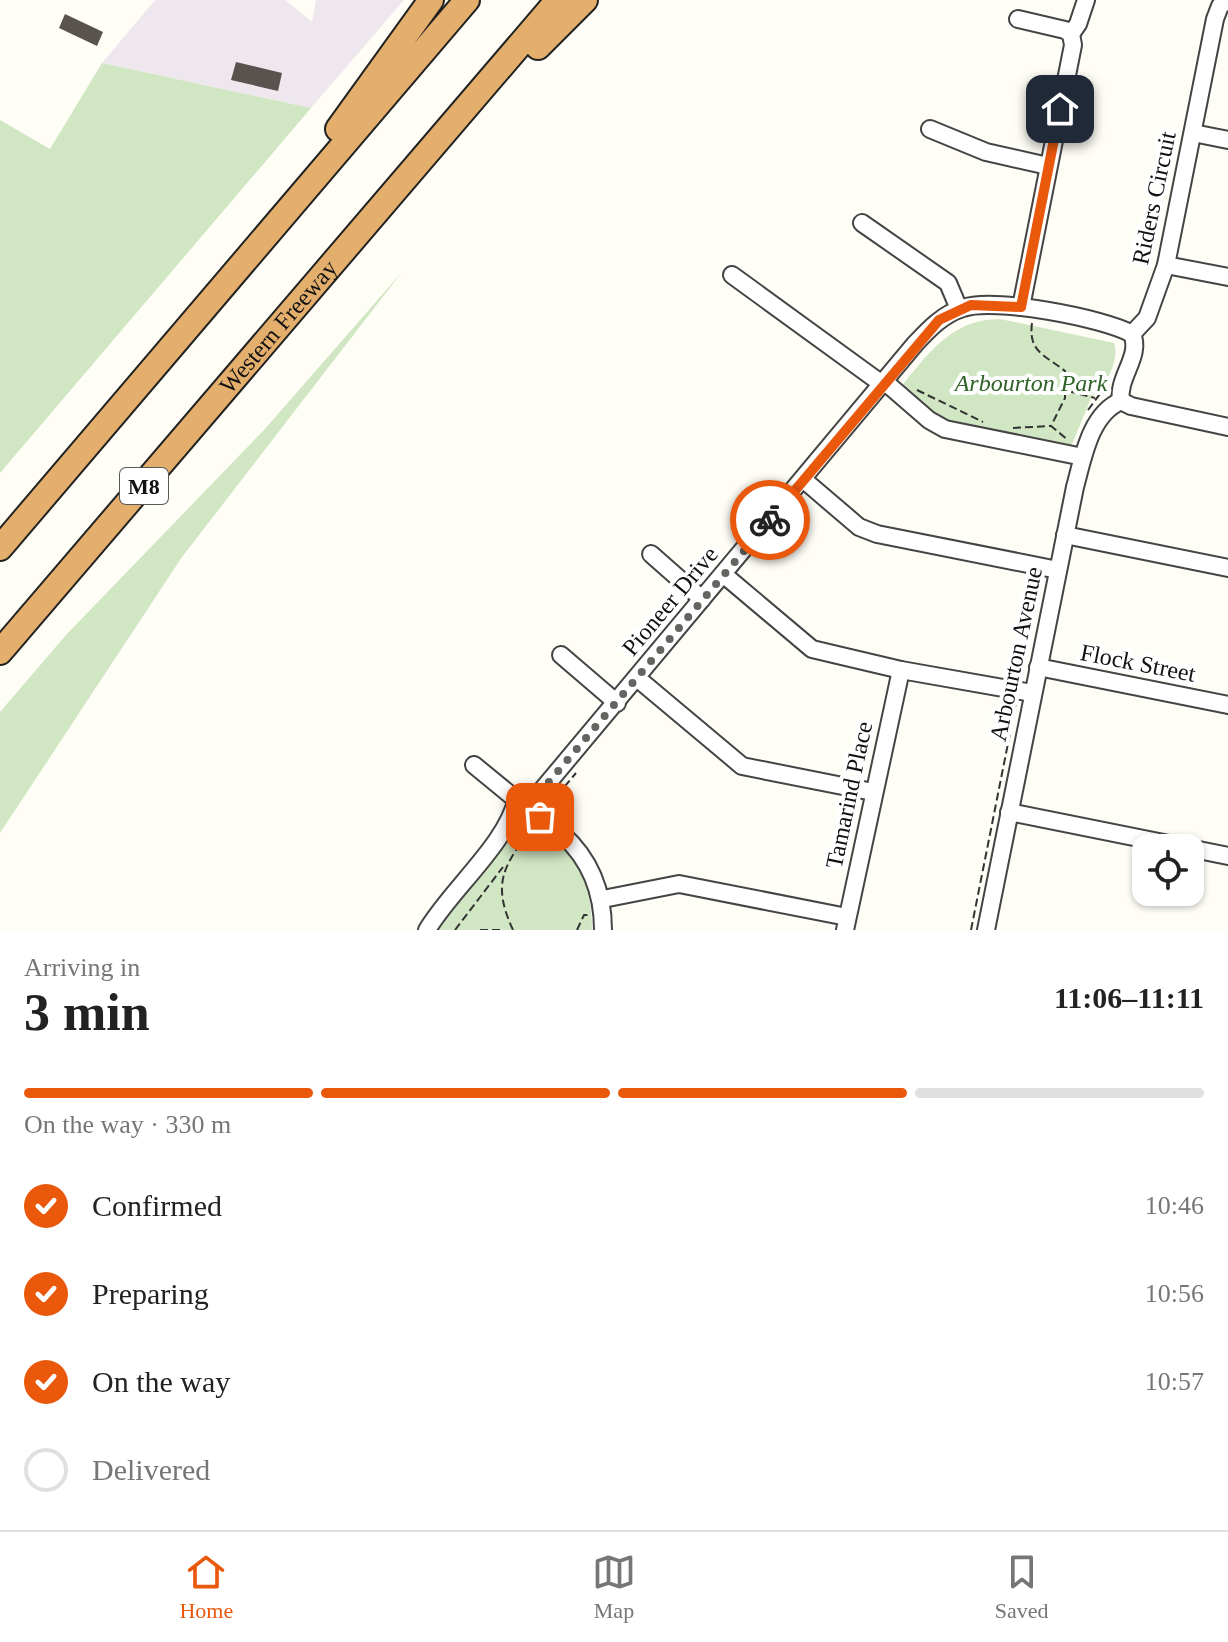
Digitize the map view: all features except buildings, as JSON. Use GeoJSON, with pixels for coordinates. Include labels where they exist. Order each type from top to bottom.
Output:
{"type":"FeatureCollection","features":[{"type":"Feature","properties":{"kind":"highway"},"geometry":{"type":"LineString","coordinates":[[218,293],[431,0]]}},
{"type":"Feature","properties":{"kind":"highway"},"geometry":{"type":"LineString","coordinates":[[0,548],[467,0]]}},
{"type":"Feature","properties":{"kind":"highway","name":"Western Freeway"},"geometry":{"type":"LineString","coordinates":[[0,652],[558,0]]}},
{"type":"Feature","properties":{"kind":"highway"},"geometry":{"type":"LineString","coordinates":[[286,319],[488,98],[585,0]]}},
{"type":"Feature","properties":{"kind":"street"},"geometry":{"type":"LineString","coordinates":[[1020,314],[1073,53],[1071,34],[1086,0]]}},
{"type":"Feature","properties":{"kind":"street","name":"Riders Circuit"},"geometry":{"type":"LineString","coordinates":[[1121,401],[1122,383],[1135,347],[1132,334],[1147,318],[1166,265],[1215,19],[1224,1]]}},
{"type":"Feature","properties":{"kind":"street"},"geometry":{"type":"LineString","coordinates":[[1018,19],[1071,34]]}},
{"type":"Feature","properties":{"kind":"street"},"geometry":{"type":"LineString","coordinates":[[930,129],[986,152],[1048,166]]}},
{"type":"Feature","properties":{"kind":"street"},"geometry":{"type":"LineString","coordinates":[[1193,133],[1228,140]]}},
{"type":"Feature","properties":{"kind":"street"},"geometry":{"type":"LineString","coordinates":[[862,223],[948,283],[959,309]]}},
{"type":"Feature","properties":{"kind":"street"},"geometry":{"type":"LineString","coordinates":[[1166,265],[1228,277]]}},
{"type":"Feature","properties":{"kind":"street"},"geometry":{"type":"LineString","coordinates":[[732,275],[945,429],[1079,451]]}},
{"type":"Feature","properties":{"kind":"street","name":"Pioneer Drive"},"geometry":{"type":"LineString","coordinates":[[427,930],[441,906],[508,825],[530,806],[930,328],[959,309],[981,304],[1020,314],[1110,325],[1132,334]]}},
{"type":"Feature","properties":{"kind":"street"},"geometry":{"type":"LineString","coordinates":[[1121,401],[1131,406],[1228,427]]}},
{"type":"Feature","properties":{"kind":"street","name":"Arbourton Avenue"},"geometry":{"type":"LineString","coordinates":[[986,930],[1079,451],[1101,415],[1121,401]]}},
{"type":"Feature","properties":{"kind":"street"},"geometry":{"type":"LineString","coordinates":[[804,480],[859,527],[877,534],[1058,570]]}},
{"type":"Feature","properties":{"kind":"street"},"geometry":{"type":"LineString","coordinates":[[1065,535],[1228,568]]}},
{"type":"Feature","properties":{"kind":"street"},"geometry":{"type":"LineString","coordinates":[[651,554],[702,599]]}},
{"type":"Feature","properties":{"kind":"street"},"geometry":{"type":"LineString","coordinates":[[723,574],[812,649],[901,670],[1032,693]]}},
{"type":"Feature","properties":{"kind":"street"},"geometry":{"type":"LineString","coordinates":[[561,655],[617,703]]}},
{"type":"Feature","properties":{"kind":"street","name":"Flock Street"},"geometry":{"type":"LineString","coordinates":[[1038,667],[1228,705]]}},
{"type":"Feature","properties":{"kind":"street","name":"Tamarind Place"},"geometry":{"type":"LineString","coordinates":[[846,924],[901,670]]}},
{"type":"Feature","properties":{"kind":"street"},"geometry":{"type":"LineString","coordinates":[[637,678],[742,766],[873,792]]}},
{"type":"Feature","properties":{"kind":"street"},"geometry":{"type":"LineString","coordinates":[[474,765],[530,806],[565,837],[590,868],[603,914],[679,884],[846,924]]}},
{"type":"Feature","properties":{"kind":"street"},"geometry":{"type":"LineString","coordinates":[[1009,812],[1228,856]]}},
{"type":"Feature","properties":{"kind":"path"},"geometry":{"type":"LineString","coordinates":[[1020,314],[1032,322],[1031,342],[1046,360],[1065,371],[1066,391],[1051,426]]}},
{"type":"Feature","properties":{"kind":"path"},"geometry":{"type":"LineString","coordinates":[[915,389],[984,422]]}},
{"type":"Feature","properties":{"kind":"path"},"geometry":{"type":"LineString","coordinates":[[1066,391],[1074,390],[1095,398]]}},
{"type":"Feature","properties":{"kind":"path"},"geometry":{"type":"LineString","coordinates":[[1009,427],[1051,426],[1079,451]]}},
{"type":"Feature","properties":{"kind":"path"},"geometry":{"type":"LineString","coordinates":[[513,930],[499,896],[505,864],[530,806],[579,769]]}},
{"type":"Feature","properties":{"kind":"path"},"geometry":{"type":"LineString","coordinates":[[455,930],[505,864]]}},
{"type":"Feature","properties":{"kind":"path"},"geometry":{"type":"LineString","coordinates":[[577,930],[584,915],[603,914]]}},
{"type":"Feature","properties":{"kind":"path"},"geometry":{"type":"LineString","coordinates":[[480,930],[500,930]]}},
{"type":"Feature","properties":{"kind":"shaded area"},"geometry":{"type":"Polygon","coordinates":[[[155,0],[285,0],[312,22],[316,0],[404,0],[311,108],[102,63],[155,0]]]}},
{"type":"Feature","properties":{"kind":"green space"},"geometry":{"type":"Polygon","coordinates":[[[102,63],[311,108],[0,473],[0,120],[50,149],[102,63]]]}},
{"type":"Feature","properties":{"kind":"green space"},"geometry":{"type":"Polygon","coordinates":[[[402,272],[182,557],[0,833],[0,712],[66,635],[264,430],[402,272]]]}},
{"type":"Feature","properties":{"kind":"green space","name":"Arbourton Park"},"geometry":{"type":"Polygon","coordinates":[[[1000,319],[1114,343],[1115,356],[1110,372],[1092,396],[1070,449],[941,423],[899,389],[931,351],[954,332],[968,325],[1000,319]]]}},
{"type":"Feature","properties":{"kind":"green space"},"geometry":{"type":"Polygon","coordinates":[[[522,816],[553,838],[575,862],[588,892],[592,930],[435,930],[522,816]]]}},
{"type":"Feature","properties":{"kind":"way so far"},"geometry":{"type":"LineString","coordinates":[[540,817],[532,802],[770,520]]}},
{"type":"Feature","properties":{"kind":"route"},"geometry":{"type":"LineString","coordinates":[[770,520],[915,344],[939,320],[971,305],[1021,307],[1060,109]]}}]}
